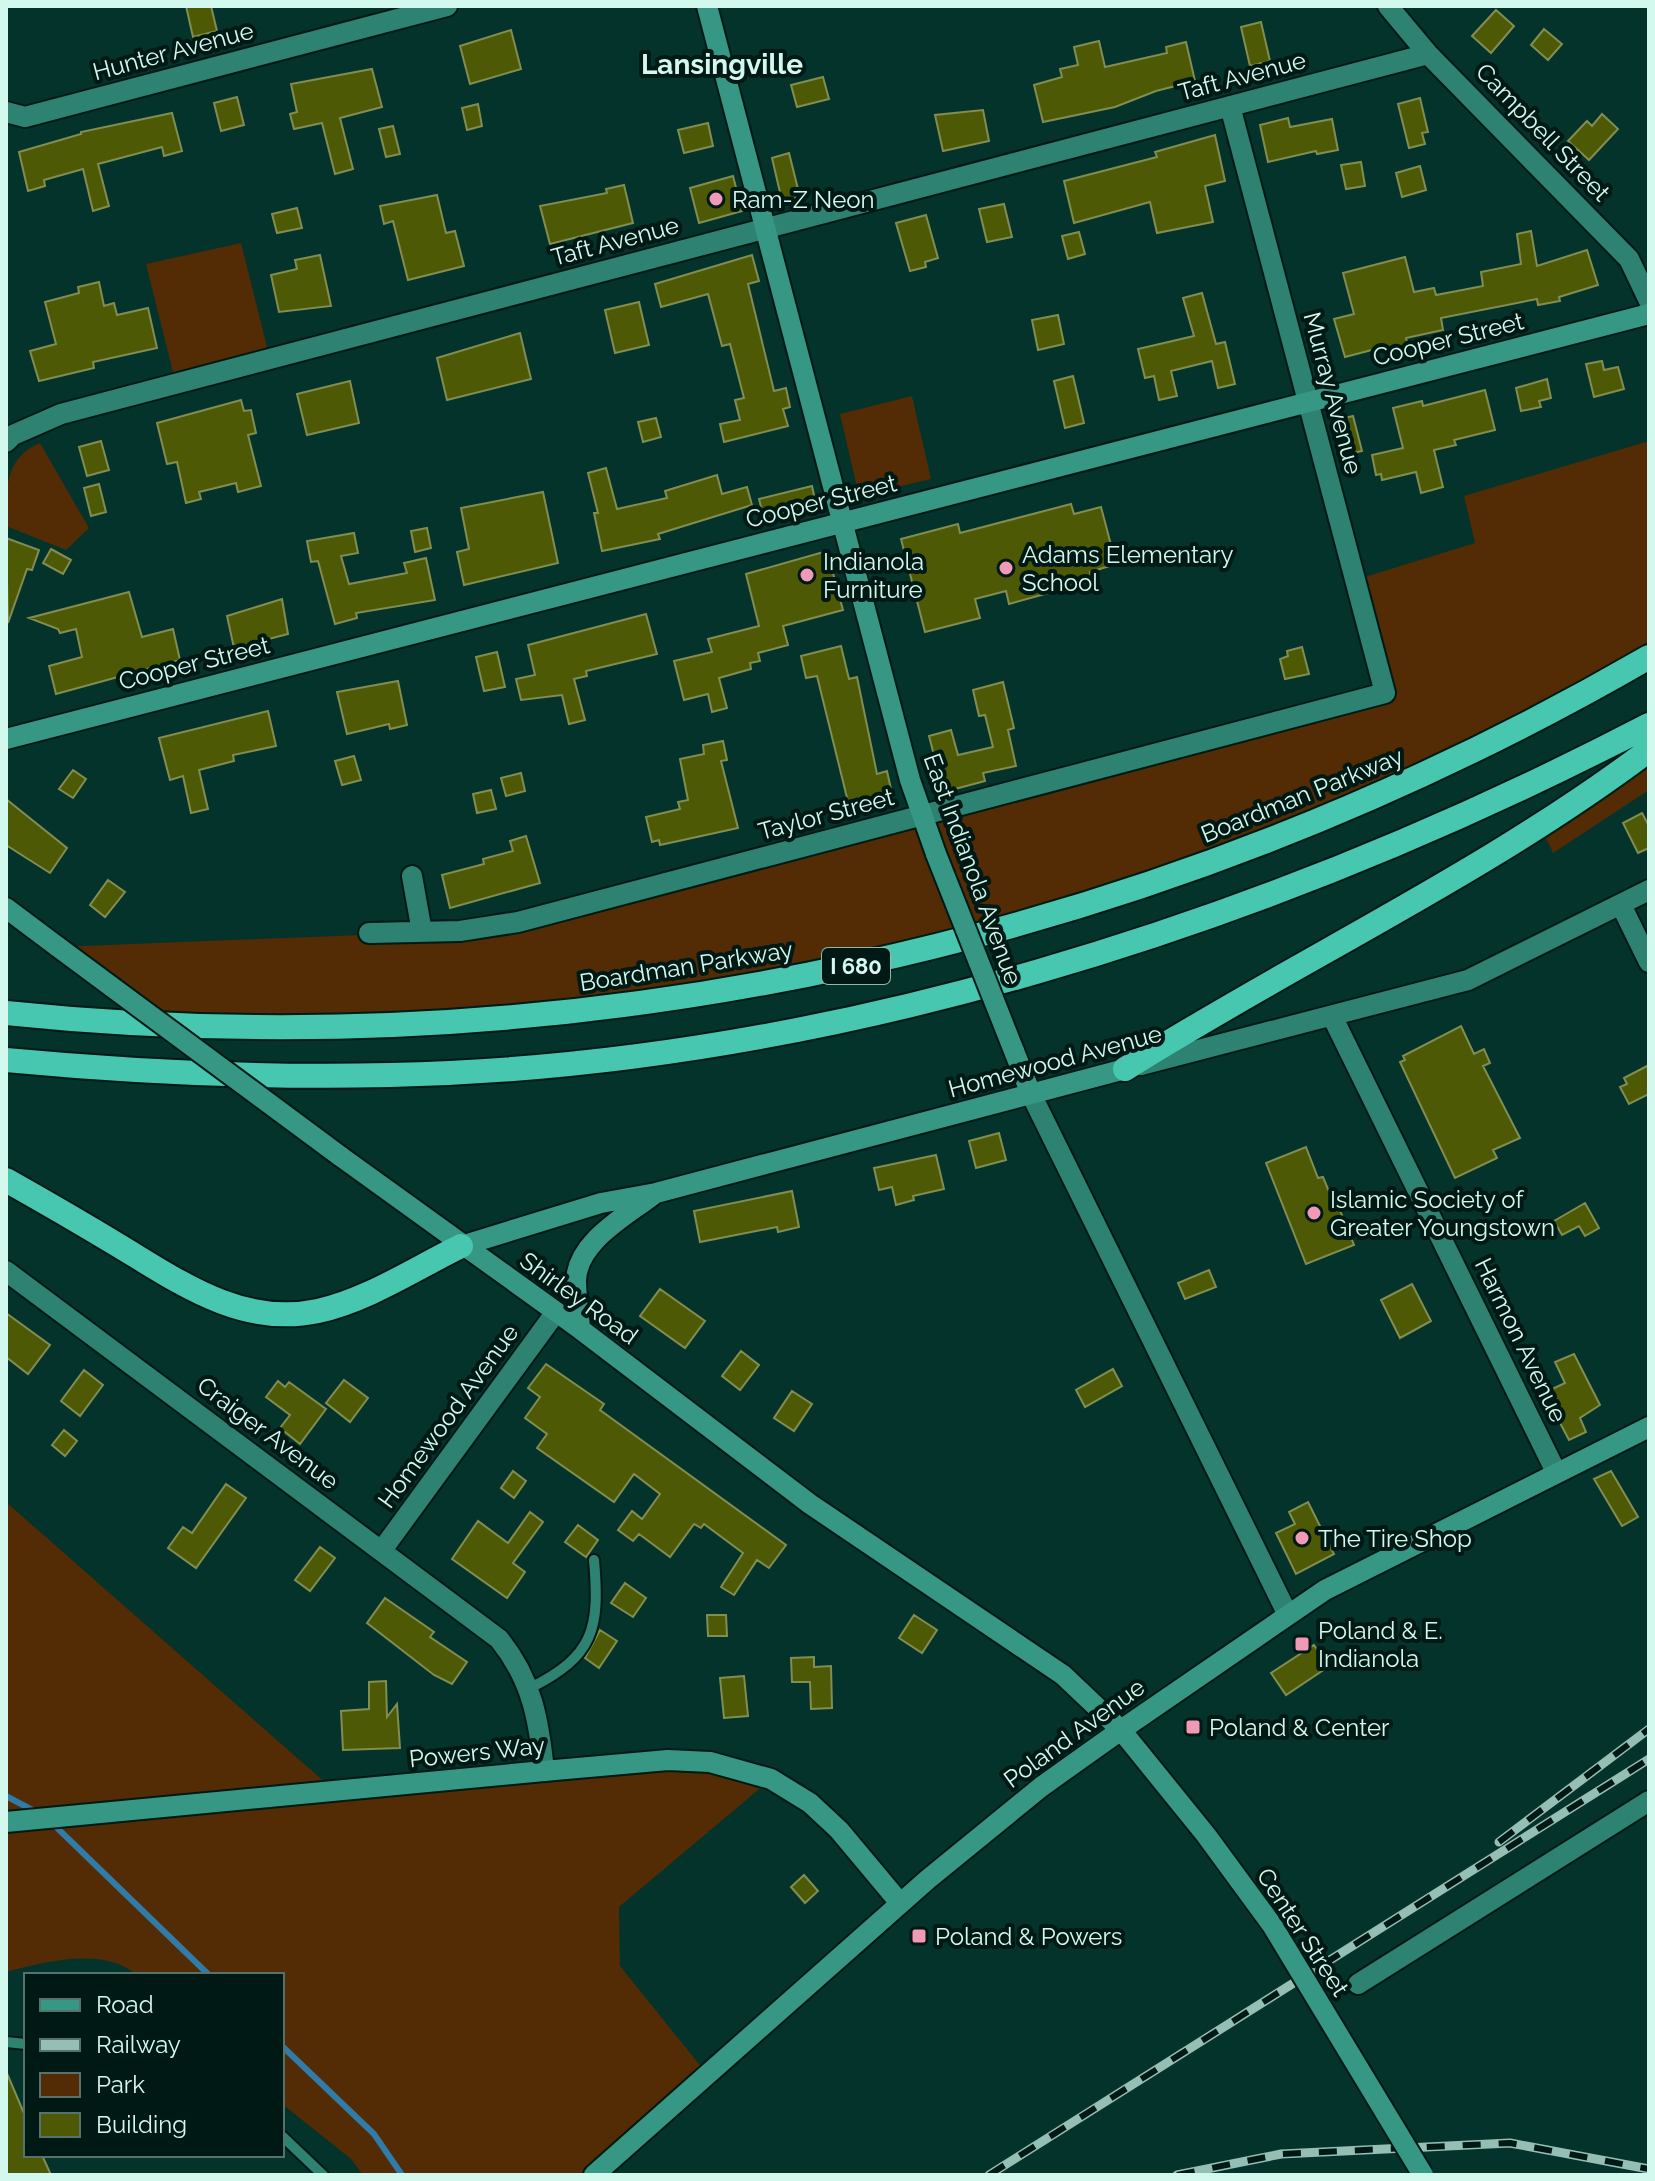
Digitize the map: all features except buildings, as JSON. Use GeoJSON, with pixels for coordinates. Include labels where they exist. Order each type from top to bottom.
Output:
{"type":"FeatureCollection","features":[{"type":"Feature","properties":{"kind":"highway","name":"Boardman Parkway"},"geometry":{"type":"LineString","coordinates":[[6,1013],[216,1029],[388,1028],[604,1009],[770,984],[863,965],[1093,904],[1259,845],[1442,767],[1649,657]]}},
{"type":"Feature","properties":{"kind":"highway","name":"I 680"},"geometry":{"type":"LineString","coordinates":[[6,1060],[213,1076],[394,1075],[554,1064],[703,1045],[814,1026],[1017,978],[1191,923],[1419,833],[1559,771],[1649,725]]}},
{"type":"Feature","properties":{"kind":"highway"},"geometry":{"type":"LineString","coordinates":[[1125,1069],[1218,1010],[1483,861],[1649,750]]}},
{"type":"Feature","properties":{"kind":"highway"},"geometry":{"type":"LineString","coordinates":[[6,1180],[197,1292],[229,1306],[259,1313],[289,1315],[335,1306],[461,1246]]}},
{"type":"Feature","properties":{"kind":"street","name":"Hunter Avenue"},"geometry":{"type":"LineString","coordinates":[[6,112],[25,117],[447,6]]}},
{"type":"Feature","properties":{"kind":"street","name":"East Indianola Avenue"},"geometry":{"type":"LineString","coordinates":[[707,6],[922,816],[1031,1094],[1287,1613]]}},
{"type":"Feature","properties":{"kind":"street","name":"Campbell Street"},"geometry":{"type":"LineString","coordinates":[[1388,6],[1428,54],[1629,259],[1649,301]]}},
{"type":"Feature","properties":{"kind":"street","name":"Taft Avenue"},"geometry":{"type":"LineString","coordinates":[[8,434],[61,414],[1428,54]]}},
{"type":"Feature","properties":{"kind":"street","name":"Murray Avenue"},"geometry":{"type":"LineString","coordinates":[[1230,106],[1385,693]]}},
{"type":"Feature","properties":{"kind":"street","name":"Cooper Street"},"geometry":{"type":"LineString","coordinates":[[6,739],[1649,314]]}},
{"type":"Feature","properties":{"kind":"street","name":"Taylor Street"},"geometry":{"type":"LineString","coordinates":[[369,933],[460,931],[518,922],[1385,693]]}},
{"type":"Feature","properties":{"kind":"street"},"geometry":{"type":"LineString","coordinates":[[412,876],[422,932]]}},
{"type":"Feature","properties":{"kind":"street","name":"Homewood Avenue"},"geometry":{"type":"LineString","coordinates":[[461,1246],[601,1203],[656,1193],[1468,980],[1649,890]]}},
{"type":"Feature","properties":{"kind":"street"},"geometry":{"type":"LineString","coordinates":[[1621,905],[1649,962]]}},
{"type":"Feature","properties":{"kind":"street","name":"Shirley Road"},"geometry":{"type":"LineString","coordinates":[[6,908],[461,1246],[580,1329],[810,1504],[1063,1675],[1121,1730]]}},
{"type":"Feature","properties":{"kind":"street","name":"Harmon Avenue"},"geometry":{"type":"LineString","coordinates":[[1332,1016],[1556,1472]]}},
{"type":"Feature","properties":{"kind":"street"},"geometry":{"type":"LineString","coordinates":[[580,1329],[576,1278],[586,1252],[599,1236],[656,1193]]}},
{"type":"Feature","properties":{"kind":"street","name":"Craiger Avenue"},"geometry":{"type":"LineString","coordinates":[[6,1271],[499,1639],[516,1660],[530,1688],[538,1720],[544,1771]]}},
{"type":"Feature","properties":{"kind":"street","name":"Homewood Avenue"},"geometry":{"type":"LineString","coordinates":[[382,1550],[556,1312]]}},
{"type":"Feature","properties":{"kind":"street","name":"Poland Avenue"},"geometry":{"type":"LineString","coordinates":[[594,2175],[900,1903],[1041,1787],[1121,1730],[1287,1613],[1362,1569],[1649,1427]]}},
{"type":"Feature","properties":{"kind":"street","name":"Center Street"},"geometry":{"type":"LineString","coordinates":[[1121,1730],[1206,1835],[1272,1925],[1423,2175]]}},
{"type":"Feature","properties":{"kind":"street","name":"Powers Way"},"geometry":{"type":"LineString","coordinates":[[6,1822],[668,1760],[710,1762],[747,1770],[791,1789],[810,1803],[839,1830],[900,1903]]}},
{"type":"Feature","properties":{"kind":"street"},"geometry":{"type":"LineString","coordinates":[[1358,1984],[1649,1801]]}},
{"type":"Feature","properties":{"kind":"lane"},"geometry":{"type":"LineString","coordinates":[[530,1688],[562,1672],[591,1634],[597,1595],[594,1560]]}},
{"type":"Feature","properties":{"kind":"lane"},"geometry":{"type":"LineString","coordinates":[[284,2138],[323,2175]]}},
{"type":"Feature","properties":{"kind":"green space"},"geometry":{"type":"Polygon","coordinates":[[[241,243],[270,359],[176,384],[146,264],[241,243]]]}},
{"type":"Feature","properties":{"kind":"green space"},"geometry":{"type":"Polygon","coordinates":[[[912,396],[931,479],[859,496],[840,414],[912,396]]]}},
{"type":"Feature","properties":{"kind":"green space"},"geometry":{"type":"Polygon","coordinates":[[[1649,441],[1649,657],[1175,876],[694,997],[168,1026],[58,947],[460,931],[1385,693],[1355,580],[1475,543],[1464,496],[1649,441]]]}},
{"type":"Feature","properties":{"kind":"green space"},"geometry":{"type":"Polygon","coordinates":[[[40,443],[89,528],[66,550],[6,526],[7,489],[13,467],[28,450],[40,443]]]}},
{"type":"Feature","properties":{"kind":"green space"},"geometry":{"type":"Polygon","coordinates":[[[1649,750],[1649,790],[1553,853],[1539,823],[1649,750]]]}},
{"type":"Feature","properties":{"kind":"green space"},"geometry":{"type":"Polygon","coordinates":[[[6,1502],[336,1792],[668,1760],[771,1779],[619,1907],[620,1966],[707,2074],[594,2175],[363,2175],[351,2159],[284,2106],[284,1973],[133,1973],[108,1961],[91,1959],[55,1961],[6,1972],[6,1502]]]}},
{"type":"Feature","properties":{"kind":"waterway"},"geometry":{"type":"LineString","coordinates":[[6,1796],[38,1813]]}},
{"type":"Feature","properties":{"kind":"waterway"},"geometry":{"type":"LineString","coordinates":[[51,1822],[207,1973]]}},
{"type":"Feature","properties":{"kind":"waterway"},"geometry":{"type":"LineString","coordinates":[[284,2048],[374,2134],[402,2175]]}},
{"type":"Feature","properties":{"kind":"railway"},"geometry":{"type":"LineString","coordinates":[[1499,1842],[1649,1729]]}},
{"type":"Feature","properties":{"kind":"railway"},"geometry":{"type":"LineString","coordinates":[[989,2175],[1649,1759]]}},
{"type":"Feature","properties":{"kind":"railway"},"geometry":{"type":"LineString","coordinates":[[1177,2175],[1281,2154],[1510,2143],[1649,2169]]}},
{"type":"Feature","properties":{"kind":"place","name":"Ram-Z Neon"},"geometry":{"type":"Point","coordinates":[716,199]}},
{"type":"Feature","properties":{"kind":"place","name":"Adams Elementary School"},"geometry":{"type":"Point","coordinates":[1006,568]}},
{"type":"Feature","properties":{"kind":"place","name":"Indianola Furniture"},"geometry":{"type":"Point","coordinates":[807,575]}},
{"type":"Feature","properties":{"kind":"place","name":"Islamic Society of Greater Youngstown"},"geometry":{"type":"Point","coordinates":[1314,1213]}},
{"type":"Feature","properties":{"kind":"place","name":"The Tire Shop"},"geometry":{"type":"Point","coordinates":[1302,1538]}},
{"type":"Feature","properties":{"kind":"place","name":"Poland & E. Indianola"},"geometry":{"type":"Point","coordinates":[1302,1644]}},
{"type":"Feature","properties":{"kind":"place","name":"Poland & Center"},"geometry":{"type":"Point","coordinates":[1193,1727]}},
{"type":"Feature","properties":{"kind":"place","name":"Poland & Powers"},"geometry":{"type":"Point","coordinates":[919,1936]}},
{"type":"Feature","properties":{"kind":"district","name":"Lansingville"},"geometry":{"type":"Point","coordinates":[722,64]}}]}
